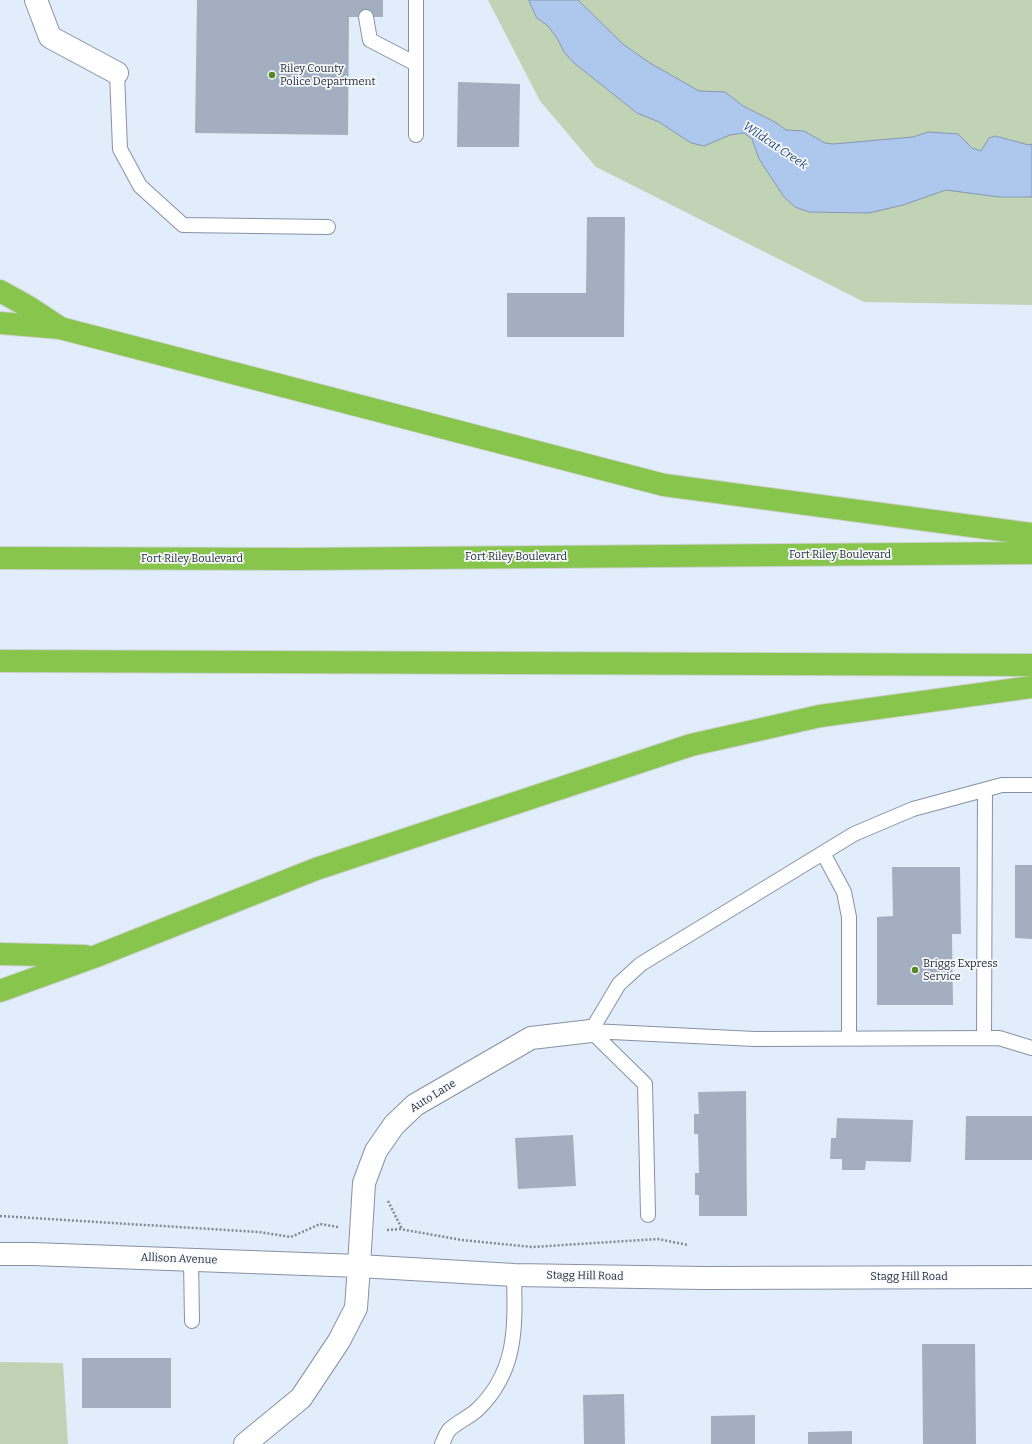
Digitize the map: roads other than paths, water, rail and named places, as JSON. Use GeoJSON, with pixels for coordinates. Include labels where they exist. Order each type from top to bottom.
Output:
{"type":"FeatureCollection","features":[{"type":"Feature","properties":{"kind":"highway"},"geometry":{"type":"LineString","coordinates":[[0,291],[27,306],[60,328]]}},
{"type":"Feature","properties":{"kind":"highway"},"geometry":{"type":"LineString","coordinates":[[0,323],[60,328],[664,485],[1032,534]]}},
{"type":"Feature","properties":{"kind":"highway","name":"Fort Riley Boulevard"},"geometry":{"type":"LineString","coordinates":[[0,558],[306,559],[1032,553]]}},
{"type":"Feature","properties":{"kind":"highway"},"geometry":{"type":"LineString","coordinates":[[0,662],[1032,665]]}},
{"type":"Feature","properties":{"kind":"highway"},"geometry":{"type":"LineString","coordinates":[[0,991],[94,957],[316,869],[691,745],[820,716],[1032,687]]}},
{"type":"Feature","properties":{"kind":"highway"},"geometry":{"type":"LineString","coordinates":[[0,954],[94,957]]}},
{"type":"Feature","properties":{"kind":"street"},"geometry":{"type":"LineString","coordinates":[[36,0],[50,36],[117,73]]}},
{"type":"Feature","properties":{"kind":"street","name":"Auto Lane"},"geometry":{"type":"LineString","coordinates":[[359,1266],[364,1183],[376,1151],[394,1125],[415,1105],[531,1038],[591,1031]]}},
{"type":"Feature","properties":{"kind":"street","name":"Allison Avenue"},"geometry":{"type":"LineString","coordinates":[[0,1254],[359,1266]]}},
{"type":"Feature","properties":{"kind":"street"},"geometry":{"type":"LineString","coordinates":[[245,1444],[301,1398],[339,1341],[356,1308],[359,1266]]}},
{"type":"Feature","properties":{"kind":"street","name":"Stagg Hill Road"},"geometry":{"type":"LineString","coordinates":[[359,1266],[514,1275],[703,1278],[1032,1277]]}},
{"type":"Feature","properties":{"kind":"lane"},"geometry":{"type":"LineString","coordinates":[[416,0],[416,135]]}},
{"type":"Feature","properties":{"kind":"lane"},"geometry":{"type":"LineString","coordinates":[[366,17],[370,40],[416,64]]}},
{"type":"Feature","properties":{"kind":"lane"},"geometry":{"type":"LineString","coordinates":[[117,73],[120,149],[140,186],[183,225],[328,226]]}},
{"type":"Feature","properties":{"kind":"lane"},"geometry":{"type":"LineString","coordinates":[[591,1031],[619,984],[641,964],[854,834],[912,809],[1002,786],[1032,785]]}},
{"type":"Feature","properties":{"kind":"lane"},"geometry":{"type":"LineString","coordinates":[[984,1038],[985,790]]}},
{"type":"Feature","properties":{"kind":"lane"},"geometry":{"type":"LineString","coordinates":[[823,853],[844,892],[849,917],[849,1038]]}},
{"type":"Feature","properties":{"kind":"lane"},"geometry":{"type":"LineString","coordinates":[[591,1031],[755,1039],[998,1038],[1032,1048]]}},
{"type":"Feature","properties":{"kind":"lane"},"geometry":{"type":"LineString","coordinates":[[591,1031],[645,1084],[648,1214]]}},
{"type":"Feature","properties":{"kind":"lane"},"geometry":{"type":"LineString","coordinates":[[191,1260],[192,1321]]}},
{"type":"Feature","properties":{"kind":"lane"},"geometry":{"type":"LineString","coordinates":[[442,1444],[448,1431],[478,1409],[497,1388],[510,1357],[515,1327],[514,1275]]}},
{"type":"Feature","properties":{"kind":"water","name":"Wildcat Creek"},"geometry":{"type":"Polygon","coordinates":[[[529,0],[578,0],[624,45],[650,63],[699,91],[725,92],[743,106],[775,122],[786,130],[804,131],[825,143],[833,144],[913,137],[928,132],[958,134],[972,148],[981,151],[989,138],[995,136],[1029,145],[1032,144],[1032,197],[999,197],[946,190],[903,205],[869,213],[809,212],[795,207],[784,197],[759,159],[752,139],[744,133],[730,135],[704,146],[691,143],[659,122],[637,113],[574,63],[564,52],[557,38],[548,26],[537,18],[529,0]]]}},
{"type":"Feature","properties":{"kind":"place","name":"Riley County Police Department"},"geometry":{"type":"Point","coordinates":[272,75]}},
{"type":"Feature","properties":{"kind":"place","name":"Briggs Express Service"},"geometry":{"type":"Point","coordinates":[915,970]}}]}
